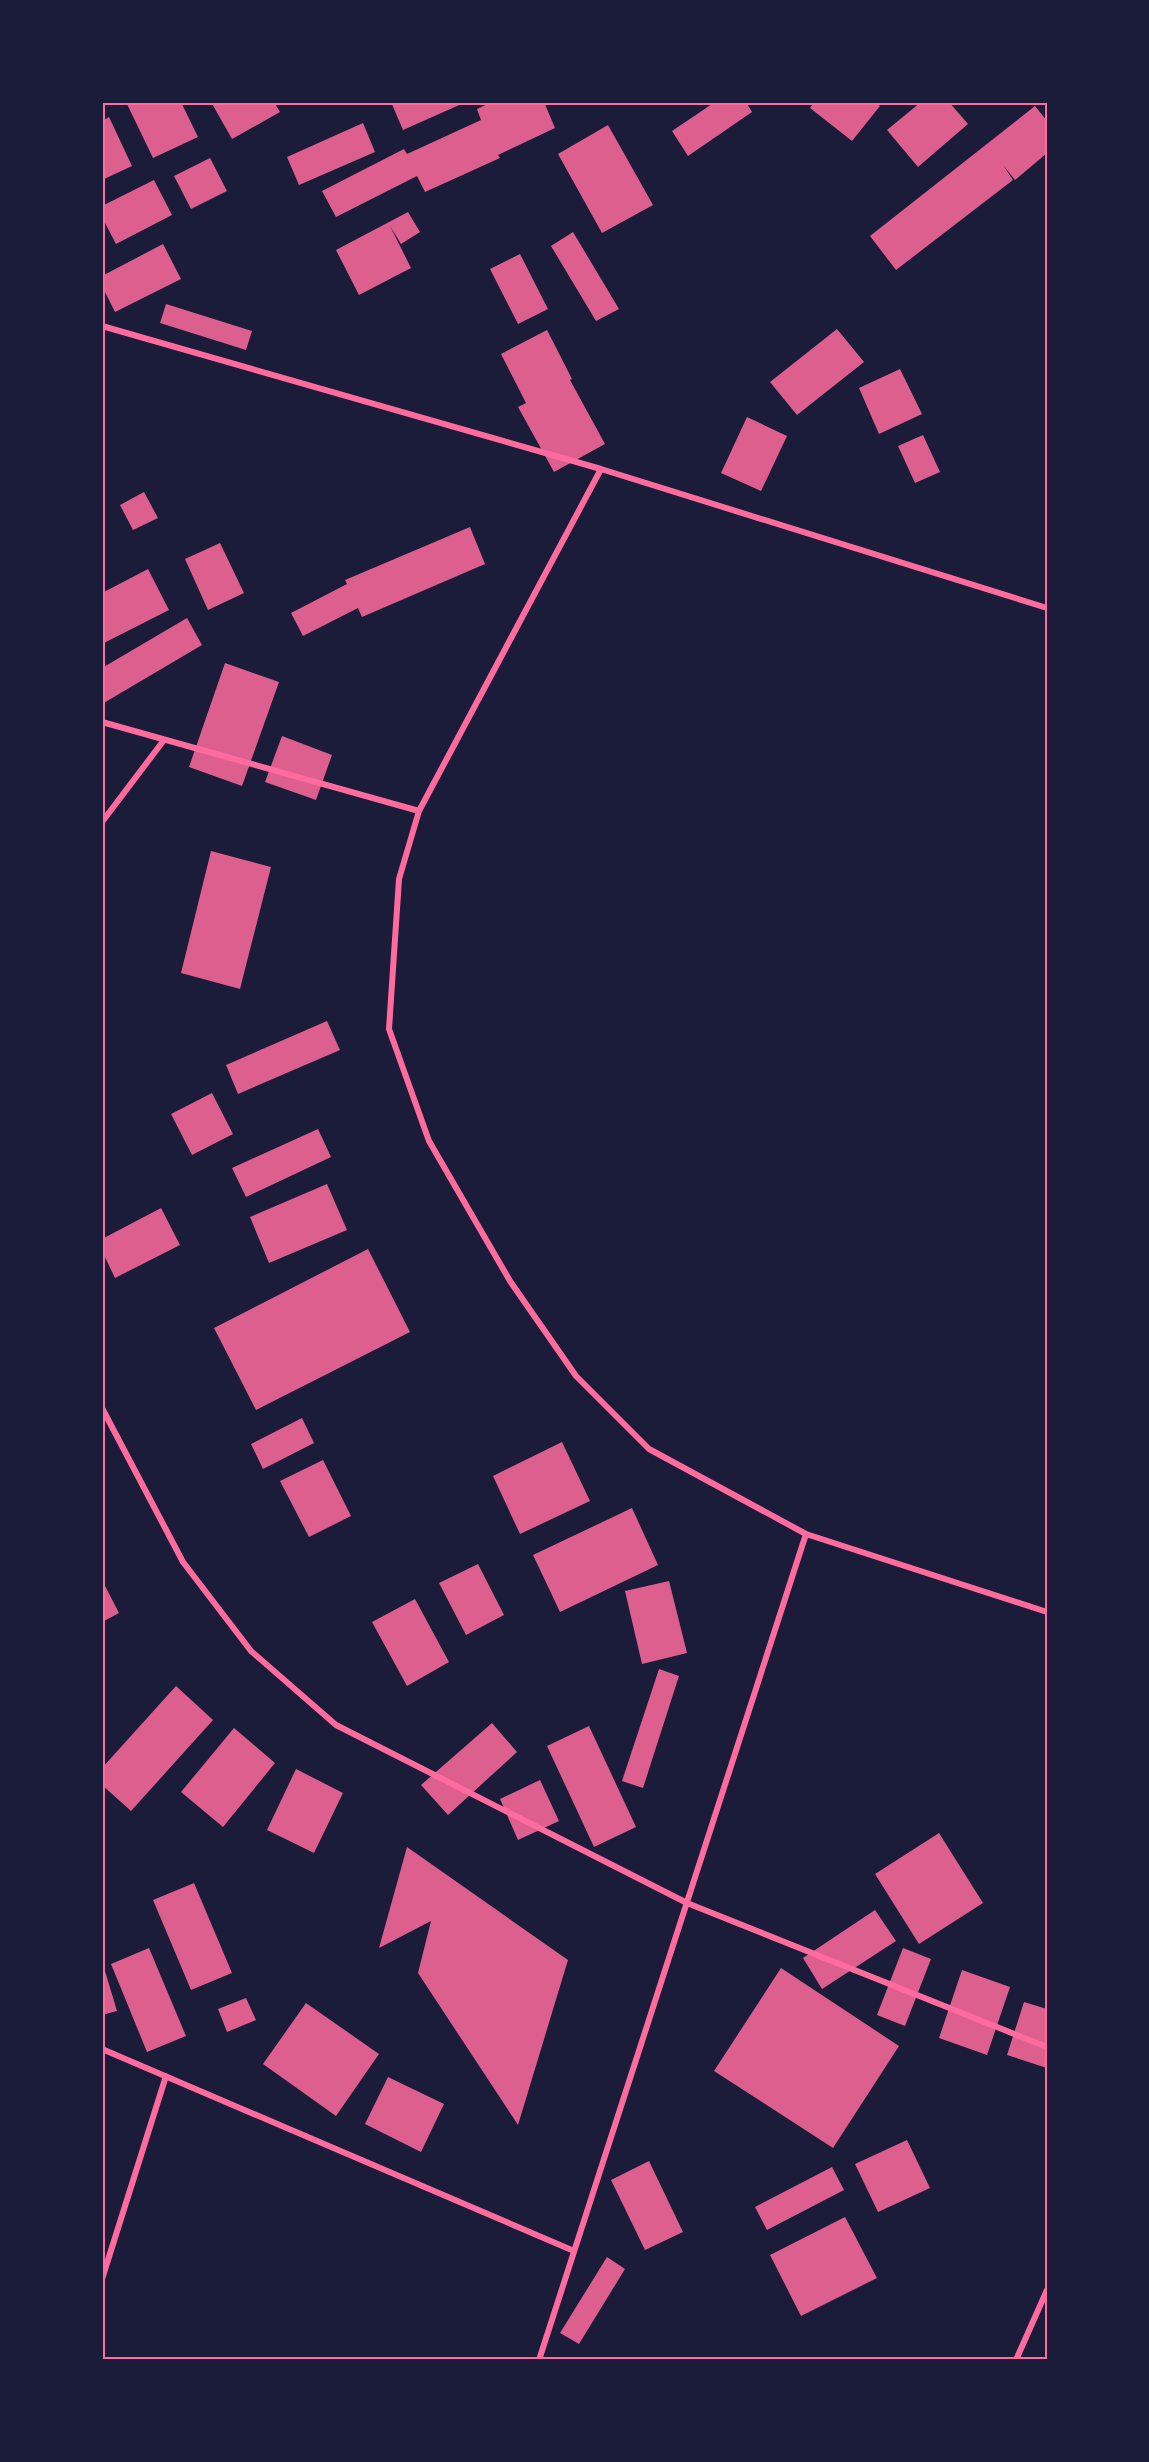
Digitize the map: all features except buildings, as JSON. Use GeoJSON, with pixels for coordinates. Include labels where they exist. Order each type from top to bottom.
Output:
{"type":"FeatureCollection","features":[{"type":"Feature","properties":{"kind":"street"},"geometry":{"type":"LineString","coordinates":[[102,327],[601,469],[1047,608]]}},
{"type":"Feature","properties":{"kind":"street"},"geometry":{"type":"LineString","coordinates":[[601,469],[419,811],[399,879],[389,1029],[429,1141],[510,1281],[576,1376],[649,1449],[806,1534],[1047,1612]]}},
{"type":"Feature","properties":{"kind":"street"},"geometry":{"type":"LineString","coordinates":[[102,722],[419,811]]}},
{"type":"Feature","properties":{"kind":"street"},"geometry":{"type":"LineString","coordinates":[[102,822],[164,740]]}},
{"type":"Feature","properties":{"kind":"street"},"geometry":{"type":"LineString","coordinates":[[102,1408],[183,1562],[251,1651],[336,1725],[687,1903],[1047,2047]]}},
{"type":"Feature","properties":{"kind":"street"},"geometry":{"type":"LineString","coordinates":[[539,2360],[806,1534]]}},
{"type":"Feature","properties":{"kind":"street"},"geometry":{"type":"LineString","coordinates":[[102,2049],[574,2251]]}},
{"type":"Feature","properties":{"kind":"street"},"geometry":{"type":"LineString","coordinates":[[102,2279],[166,2076]]}},
{"type":"Feature","properties":{"kind":"street"},"geometry":{"type":"LineString","coordinates":[[1016,2360],[1047,2290]]}}]}
